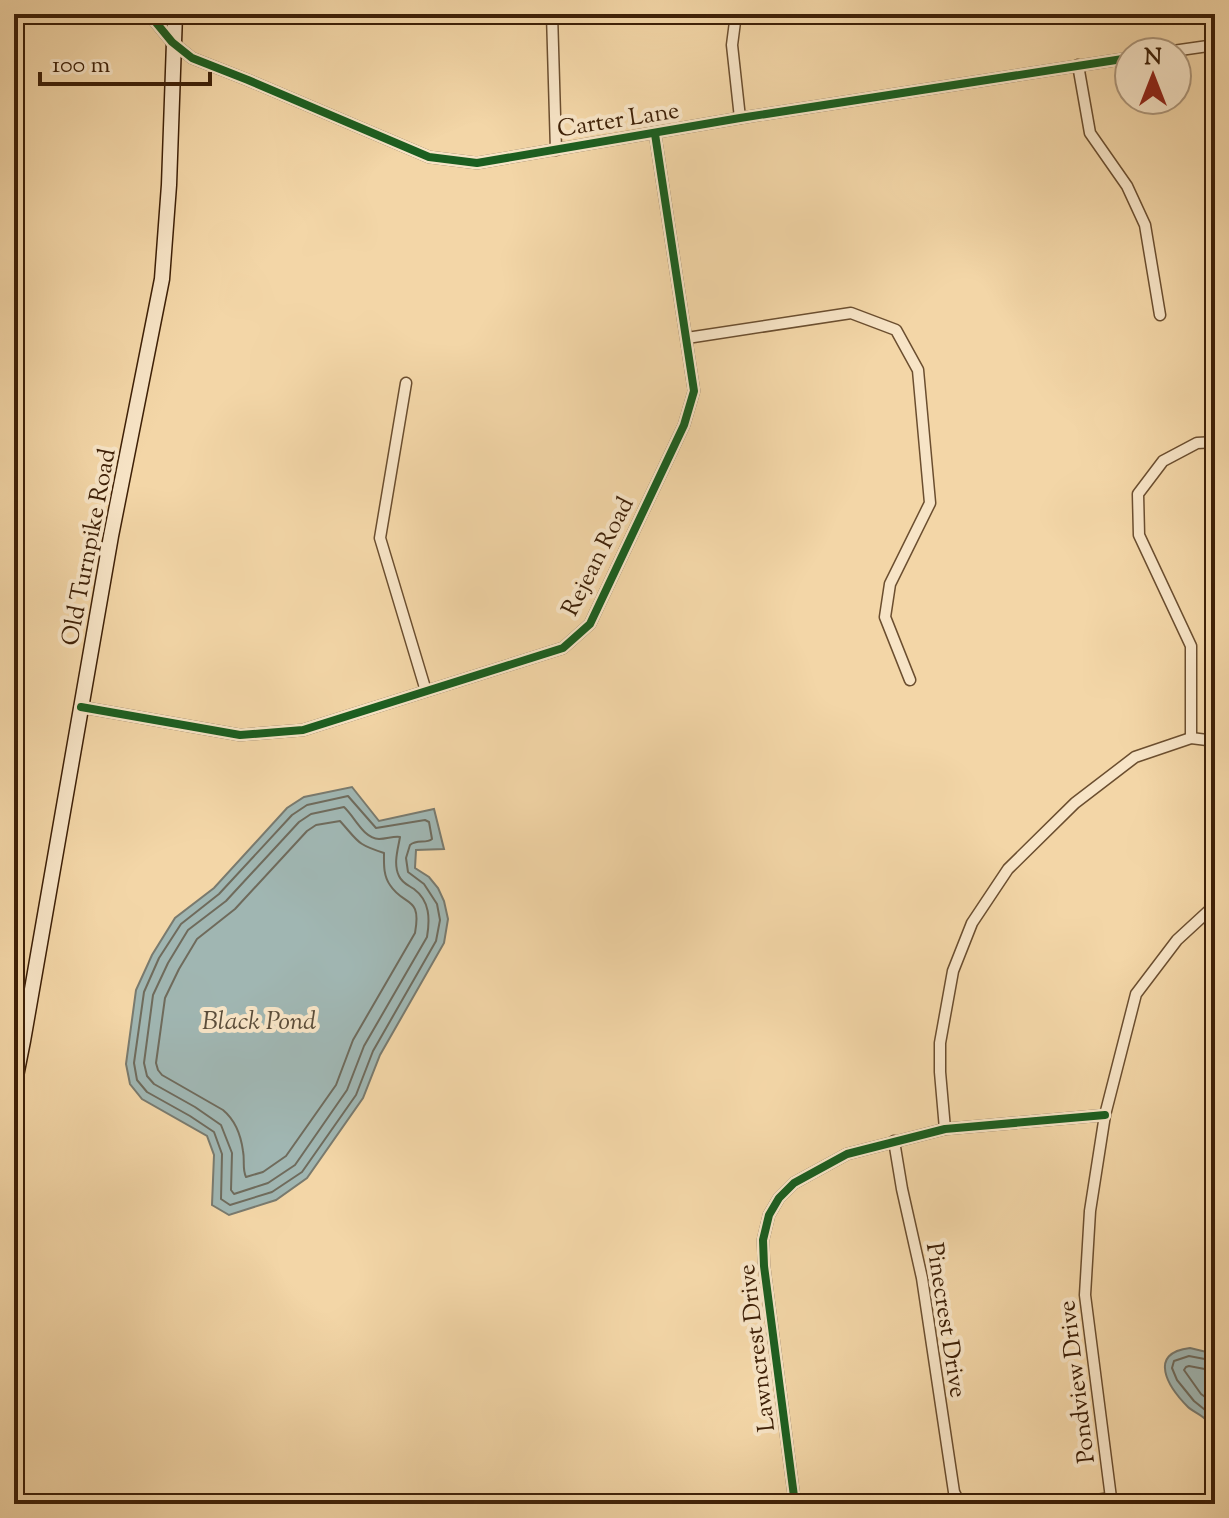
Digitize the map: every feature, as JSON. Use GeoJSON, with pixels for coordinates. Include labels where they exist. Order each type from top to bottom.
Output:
{"type":"FeatureCollection","features":[{"type":"Feature","properties":{"kind":"main road","name":"Old Turnpike Road"},"geometry":{"type":"LineString","coordinates":[[14,1086],[111,536],[162,279],[175,14]]}},
{"type":"Feature","properties":{"kind":"street","name":"Carter Lane"},"geometry":{"type":"LineString","coordinates":[[149,14],[174,44],[192,58],[429,157],[477,163],[740,118],[1113,60]]}},
{"type":"Feature","properties":{"kind":"street"},"geometry":{"type":"LineString","coordinates":[[552,14],[556,150]]}},
{"type":"Feature","properties":{"kind":"street"},"geometry":{"type":"LineString","coordinates":[[736,14],[732,45],[740,118]]}},
{"type":"Feature","properties":{"kind":"street"},"geometry":{"type":"LineString","coordinates":[[1193,48],[1215,45]]}},
{"type":"Feature","properties":{"kind":"street"},"geometry":{"type":"LineString","coordinates":[[1078,65],[1090,133],[1127,186],[1145,225],[1160,315]]}},
{"type":"Feature","properties":{"kind":"street","name":"Rejean Road"},"geometry":{"type":"LineString","coordinates":[[81,707],[240,735],[303,730],[563,648],[590,624],[684,425],[694,391],[655,134]]}},
{"type":"Feature","properties":{"kind":"street"},"geometry":{"type":"LineString","coordinates":[[687,338],[851,313],[896,330],[918,370],[930,503],[890,584],[885,617],[910,680]]}},
{"type":"Feature","properties":{"kind":"street"},"geometry":{"type":"LineString","coordinates":[[406,383],[380,538],[426,691]]}},
{"type":"Feature","properties":{"kind":"street"},"geometry":{"type":"LineString","coordinates":[[1191,738],[1191,646],[1139,535],[1138,494],[1163,461],[1197,443],[1215,442]]}},
{"type":"Feature","properties":{"kind":"street"},"geometry":{"type":"LineString","coordinates":[[945,1129],[940,1072],[942,1025],[953,971],[972,923],[1008,869],[1075,803],[1135,757],[1191,738],[1215,741]]}},
{"type":"Feature","properties":{"kind":"street","name":"Pondview Drive"},"geometry":{"type":"LineString","coordinates":[[1112,1501],[1085,1295],[1090,1211],[1105,1115],[1136,994],[1177,940],[1215,905]]}},
{"type":"Feature","properties":{"kind":"street","name":"Lawncrest Drive"},"geometry":{"type":"LineString","coordinates":[[795,1504],[764,1266],[763,1240],[769,1215],[779,1198],[794,1183],[847,1154],[894,1141],[945,1129],[1105,1115]]}},
{"type":"Feature","properties":{"kind":"street","name":"Pinecrest Drive"},"geometry":{"type":"LineString","coordinates":[[894,1141],[922,1278],[954,1492],[960,1504]]}},
{"type":"Feature","properties":{"kind":"street"},"geometry":{"type":"LineString","coordinates":[[1067,1504],[1112,1501]]}},
{"type":"Feature","properties":{"kind":"water","name":"Black Pond"},"geometry":{"type":"Polygon","coordinates":[[[352,787],[379,821],[434,809],[444,849],[416,850],[415,868],[429,877],[444,901],[448,919],[444,943],[380,1055],[363,1098],[307,1178],[276,1200],[229,1215],[212,1205],[214,1155],[207,1136],[142,1099],[130,1084],[126,1064],[136,990],[152,955],[175,918],[214,888],[287,808],[304,797],[352,787]]]}},
{"type":"Feature","properties":{"kind":"water"},"geometry":{"type":"Polygon","coordinates":[[[1190,1348],[1215,1354],[1215,1439],[1209,1424],[1181,1399],[1165,1372],[1169,1357],[1190,1348]]]}},
{"type":"Feature","properties":{"kind":"cycle path"},"geometry":{"type":"LineString","coordinates":[[149,14],[172,42],[192,58],[429,157],[477,163],[740,118],[1113,60]]}},
{"type":"Feature","properties":{"kind":"cycle path"},"geometry":{"type":"LineString","coordinates":[[81,707],[240,735],[303,730],[563,648],[590,624],[684,425],[694,391],[655,134]]}},
{"type":"Feature","properties":{"kind":"cycle path"},"geometry":{"type":"LineString","coordinates":[[795,1504],[764,1266],[763,1240],[769,1215],[779,1198],[794,1183],[847,1154],[945,1129],[1105,1115]]}}]}
